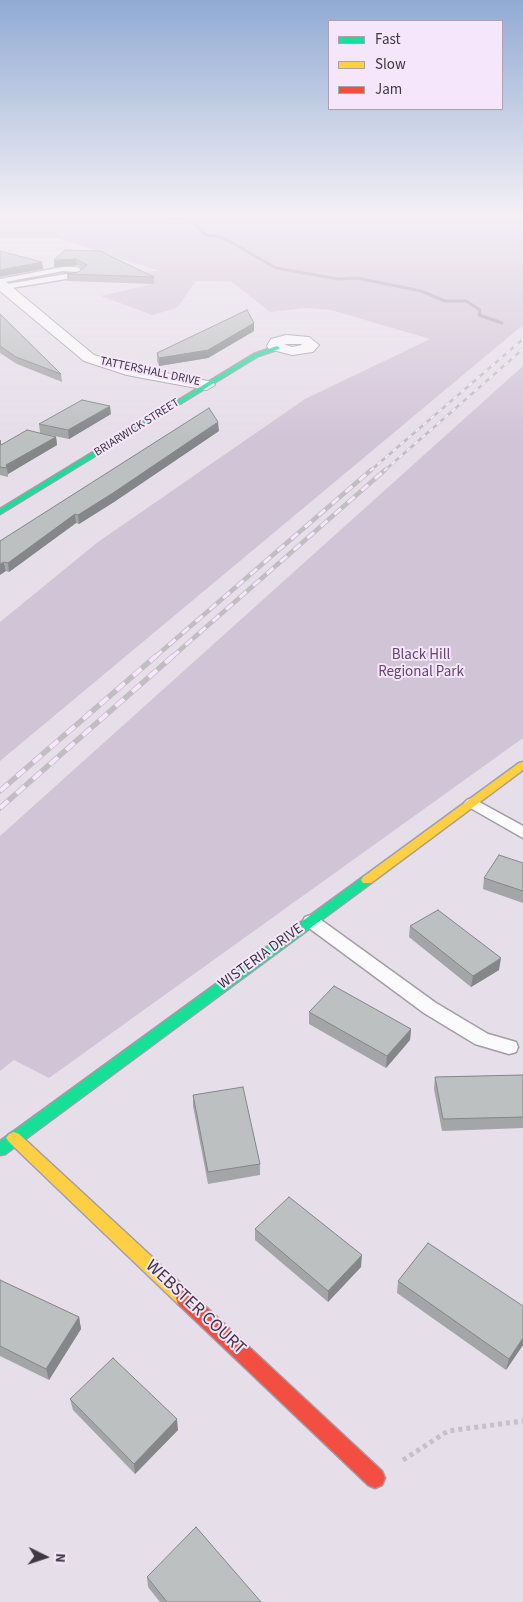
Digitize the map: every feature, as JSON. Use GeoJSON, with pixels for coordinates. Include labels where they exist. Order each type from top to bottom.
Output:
{"type":"FeatureCollection","features":[{"type":"Feature","properties":{"kind":"street","name":"TATTERSHALL DRIVE"},"geometry":{"type":"LineString","coordinates":[[9,290],[78,351],[89,358],[127,370],[207,385]]}},
{"type":"Feature","properties":{"kind":"street","name":"BRIARWICK STREET"},"geometry":{"type":"LineString","coordinates":[[0,512],[256,355],[277,348]]}},
{"type":"Feature","properties":{"kind":"street","name":"WISTERIA DRIVE"},"geometry":{"type":"LineString","coordinates":[[0,1149],[523,765]]}},
{"type":"Feature","properties":{"kind":"street","name":"WEBSTER COURT"},"geometry":{"type":"LineString","coordinates":[[14,1138],[375,1478]]}},
{"type":"Feature","properties":{"kind":"lane"},"geometry":{"type":"LineString","coordinates":[[472,803],[523,834]]}},
{"type":"Feature","properties":{"kind":"lane"},"geometry":{"type":"LineString","coordinates":[[311,921],[430,1008],[482,1039],[509,1047]]}},
{"type":"Feature","properties":{"kind":"path"},"geometry":{"type":"LineString","coordinates":[[375,1478],[448,1431],[523,1421]]}},
{"type":"Feature","properties":{"kind":"green space"},"geometry":{"type":"Polygon","coordinates":[[[128,290],[190,290],[177,308],[152,315],[101,296],[128,290]]]}},
{"type":"Feature","properties":{"kind":"green space"},"geometry":{"type":"Polygon","coordinates":[[[242,290],[523,290],[523,325],[0,761],[0,622],[98,542],[305,399],[430,339],[331,310],[306,308],[270,312],[242,290]]]}},
{"type":"Feature","properties":{"kind":"green space","name":"Black Hill Regional Park"},"geometry":{"type":"Polygon","coordinates":[[[523,366],[523,738],[49,1078],[14,1060],[0,1071],[0,836],[523,366]]]}},
{"type":"Feature","properties":{"kind":"building"},"geometry":{"type":"Polygon","coordinates":[[[247,310],[254,323],[208,350],[159,358],[157,353],[247,310]]]}},
{"type":"Feature","properties":{"kind":"building"},"geometry":{"type":"Polygon","coordinates":[[[0,314],[61,374],[16,357],[0,346],[0,314]]]}},
{"type":"Feature","properties":{"kind":"building"},"geometry":{"type":"Polygon","coordinates":[[[82,400],[110,406],[68,430],[39,424],[82,400]]]}},
{"type":"Feature","properties":{"kind":"building"},"geometry":{"type":"Polygon","coordinates":[[[209,408],[218,422],[113,493],[78,515],[75,514],[8,563],[0,564],[0,541],[209,408]]]}},
{"type":"Feature","properties":{"kind":"building"},"geometry":{"type":"Polygon","coordinates":[[[27,430],[56,437],[6,465],[7,468],[0,467],[0,440],[1,445],[27,430]]]}},
{"type":"Feature","properties":{"kind":"building"},"geometry":{"type":"Polygon","coordinates":[[[499,855],[523,863],[523,891],[484,878],[499,855]]]}},
{"type":"Feature","properties":{"kind":"building"},"geometry":{"type":"Polygon","coordinates":[[[438,910],[501,958],[473,976],[410,926],[438,910]]]}},
{"type":"Feature","properties":{"kind":"building"},"geometry":{"type":"Polygon","coordinates":[[[334,986],[411,1029],[387,1056],[309,1012],[334,986]]]}},
{"type":"Feature","properties":{"kind":"building"},"geometry":{"type":"Polygon","coordinates":[[[523,1075],[523,1117],[443,1119],[435,1077],[523,1075]]]}},
{"type":"Feature","properties":{"kind":"building"},"geometry":{"type":"Polygon","coordinates":[[[243,1087],[260,1164],[208,1172],[193,1095],[243,1087]]]}},
{"type":"Feature","properties":{"kind":"building"},"geometry":{"type":"Polygon","coordinates":[[[289,1197],[362,1255],[328,1291],[255,1229],[289,1197]]]}},
{"type":"Feature","properties":{"kind":"building"},"geometry":{"type":"Polygon","coordinates":[[[428,1243],[523,1306],[523,1338],[509,1359],[398,1281],[428,1243]]]}},
{"type":"Feature","properties":{"kind":"building"},"geometry":{"type":"Polygon","coordinates":[[[0,1280],[79,1317],[46,1369],[0,1346],[0,1280]]]}},
{"type":"Feature","properties":{"kind":"building"},"geometry":{"type":"Polygon","coordinates":[[[113,1358],[177,1419],[134,1464],[70,1399],[113,1358]]]}},
{"type":"Feature","properties":{"kind":"building"},"geometry":{"type":"Polygon","coordinates":[[[196,1527],[261,1602],[167,1602],[147,1577],[196,1527]]]}},
{"type":"Feature","properties":{"kind":"waterway"},"geometry":{"type":"LineString","coordinates":[[415,290],[445,301],[466,301],[480,310],[479,315],[502,323]]}},
{"type":"Feature","properties":{"kind":"railway"},"geometry":{"type":"LineString","coordinates":[[370,471],[523,339]]}},
{"type":"Feature","properties":{"kind":"railway"},"geometry":{"type":"LineString","coordinates":[[384,471],[523,349]]}},
{"type":"Feature","properties":{"kind":"railway"},"geometry":{"type":"LineString","coordinates":[[155,657],[371,470]]}},
{"type":"Feature","properties":{"kind":"railway"},"geometry":{"type":"LineString","coordinates":[[172,657],[385,470]]}},
{"type":"Feature","properties":{"kind":"railway"},"geometry":{"type":"LineString","coordinates":[[0,791],[156,656]]}},
{"type":"Feature","properties":{"kind":"railway"},"geometry":{"type":"LineString","coordinates":[[0,808],[173,656]]}},
{"type":"Feature","properties":{"kind":"traffic: fast"},"geometry":{"type":"LineString","coordinates":[[0,512],[256,355],[277,348]]}},
{"type":"Feature","properties":{"kind":"traffic: fast"},"geometry":{"type":"LineString","coordinates":[[0,1149],[367,880]]}},
{"type":"Feature","properties":{"kind":"traffic: slow"},"geometry":{"type":"LineString","coordinates":[[367,880],[523,765]]}},
{"type":"Feature","properties":{"kind":"traffic: slow"},"geometry":{"type":"LineString","coordinates":[[14,1138],[184,1298]]}},
{"type":"Feature","properties":{"kind":"traffic: jam"},"geometry":{"type":"LineString","coordinates":[[184,1298],[375,1478]]}}]}
